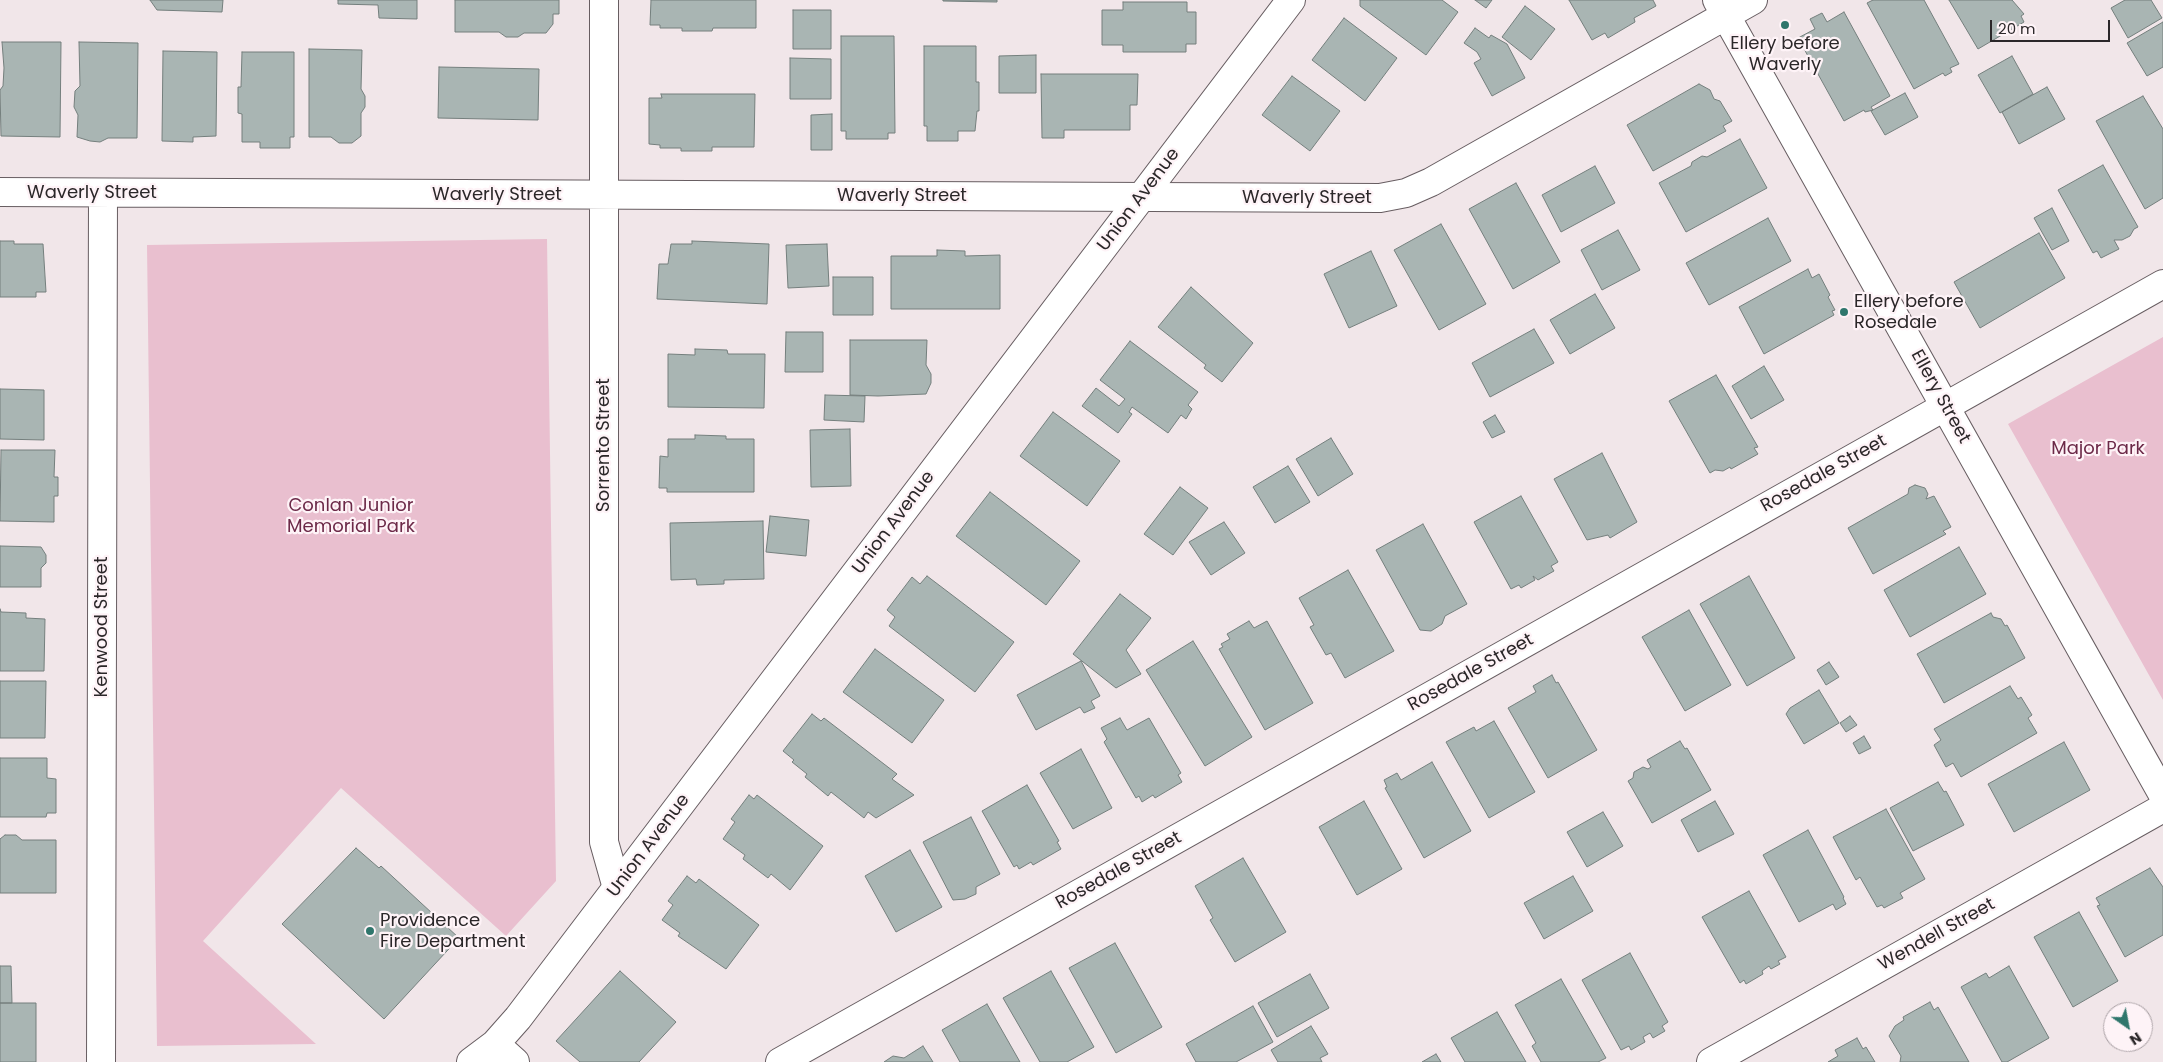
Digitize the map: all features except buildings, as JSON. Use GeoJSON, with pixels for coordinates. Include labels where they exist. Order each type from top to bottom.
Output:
{"type":"FeatureCollection","features":[{"type":"Feature","properties":{"kind":"street","name":"Sorrento Street"},"geometry":{"type":"LineString","coordinates":[[604,0],[604,842],[618,888]]}},
{"type":"Feature","properties":{"kind":"street","name":"Union Avenue"},"geometry":{"type":"LineString","coordinates":[[471,1062],[495,1044],[518,1018],[1291,0]]}},
{"type":"Feature","properties":{"kind":"street","name":"Waverly Street"},"geometry":{"type":"LineString","coordinates":[[0,192],[1380,198],[1406,193],[1431,182],[1721,8],[1753,0]]}},
{"type":"Feature","properties":{"kind":"street","name":"Ellery Street"},"geometry":{"type":"LineString","coordinates":[[1721,8],[2163,794]]}},
{"type":"Feature","properties":{"kind":"street","name":"Kenwood Street"},"geometry":{"type":"LineString","coordinates":[[100,1062],[103,193]]}},
{"type":"Feature","properties":{"kind":"street","name":"Rosedale Street"},"geometry":{"type":"LineString","coordinates":[[780,1062],[2163,284]]}},
{"type":"Feature","properties":{"kind":"street","name":"Wendell Street"},"geometry":{"type":"LineString","coordinates":[[1710,1062],[2163,808]]}},
{"type":"Feature","properties":{"kind":"street"},"geometry":{"type":"LineString","coordinates":[[495,1044],[515,1062]]}},
{"type":"Feature","properties":{"kind":"green space","name":"Conlan Junior Memorial Park"},"geometry":{"type":"Polygon","coordinates":[[[547,239],[556,881],[506,936],[341,788],[203,941],[316,1044],[157,1046],[147,245],[547,239]]]}},
{"type":"Feature","properties":{"kind":"green space","name":"Major Park"},"geometry":{"type":"Polygon","coordinates":[[[2163,337],[2163,700],[2008,424],[2163,337]]]}},
{"type":"Feature","properties":{"kind":"place","name":"Ellery before Waverly"},"geometry":{"type":"Point","coordinates":[1785,25]}},
{"type":"Feature","properties":{"kind":"place","name":"Ellery before Rosedale"},"geometry":{"type":"Point","coordinates":[1844,312]}},
{"type":"Feature","properties":{"kind":"place","name":"Providence Fire Department"},"geometry":{"type":"Point","coordinates":[370,931]}}]}
